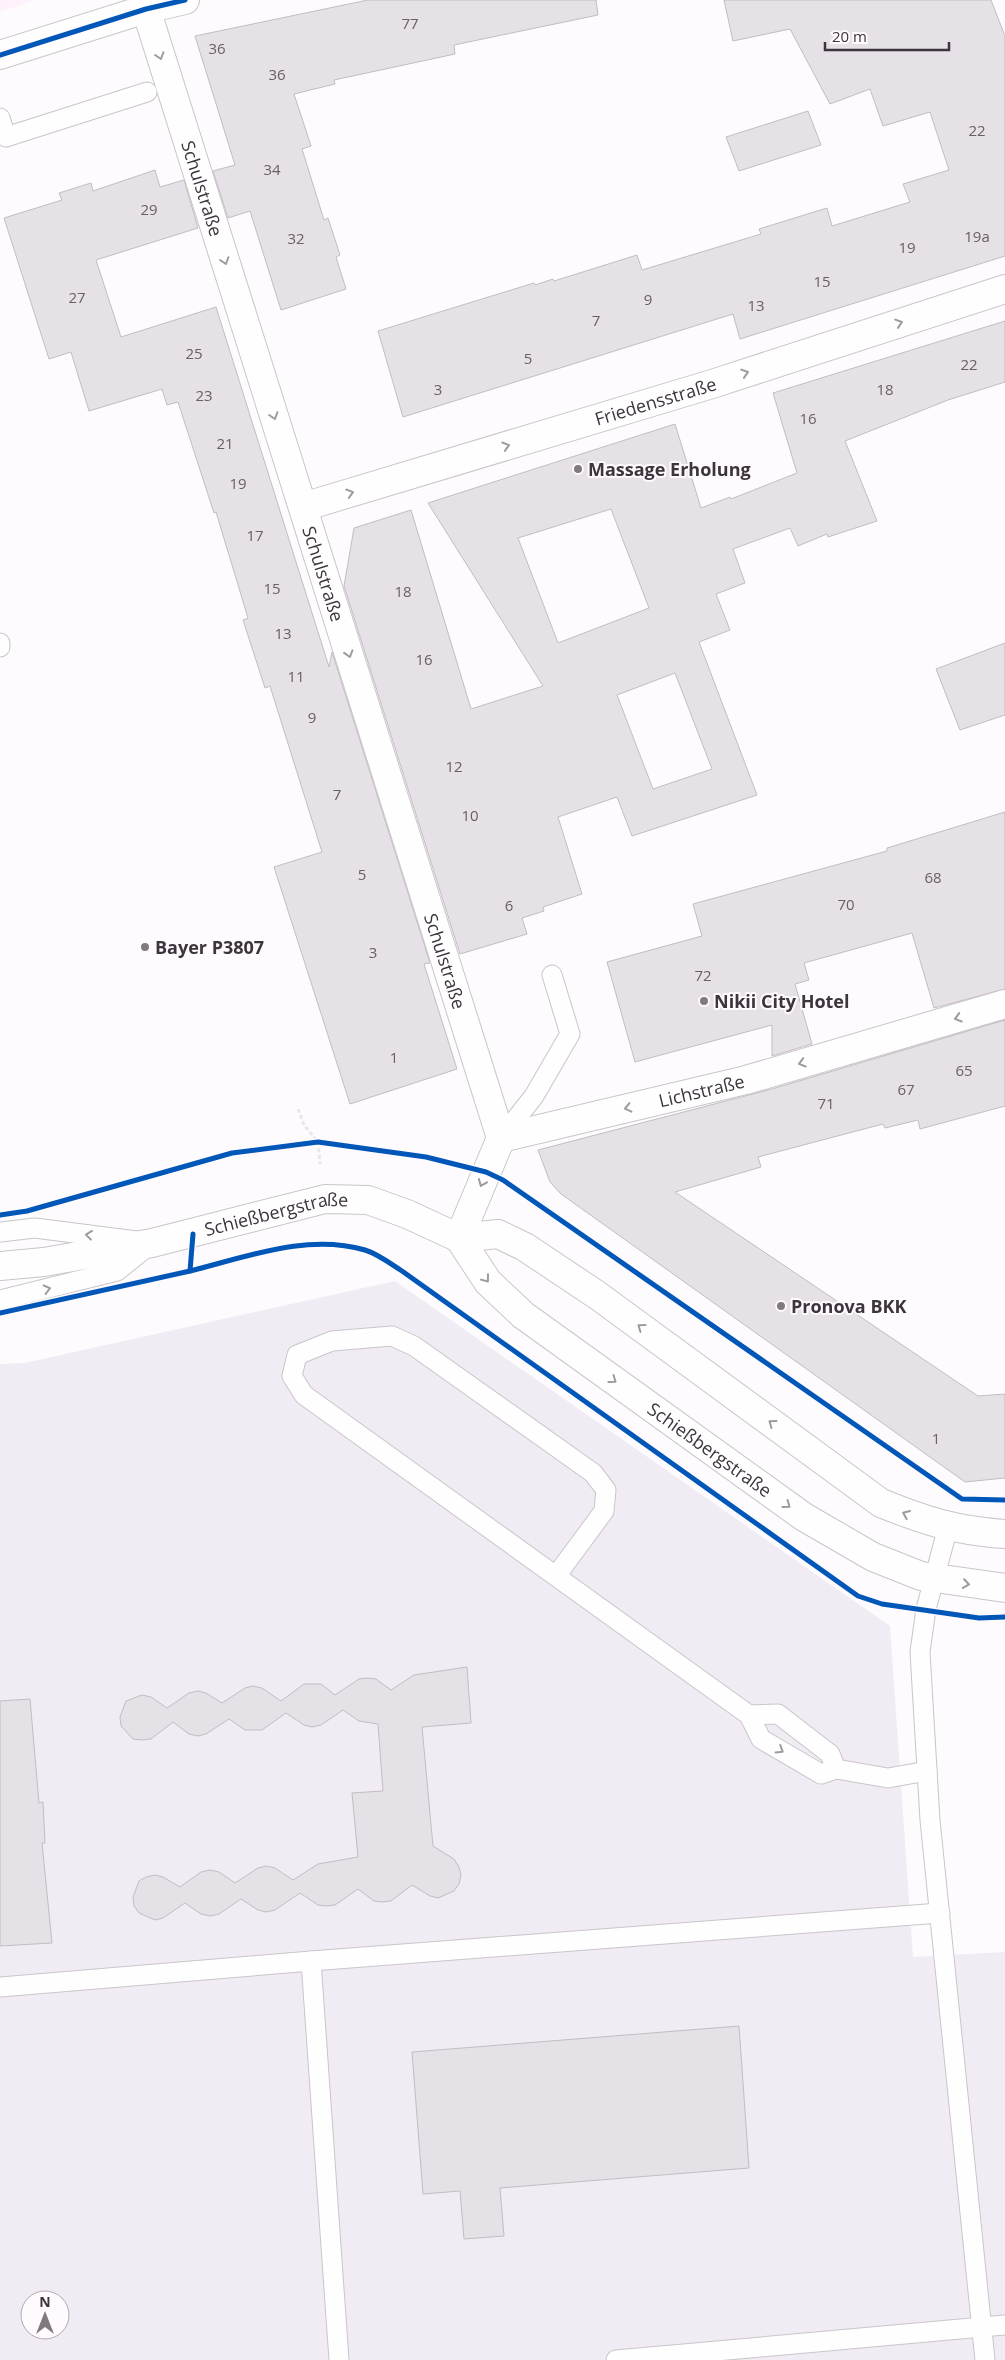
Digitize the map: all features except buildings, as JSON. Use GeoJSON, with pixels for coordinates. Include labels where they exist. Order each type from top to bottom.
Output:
{"type":"FeatureCollection","features":[{"type":"Feature","properties":{"kind":"street"},"geometry":{"type":"LineString","coordinates":[[0,55],[146,10],[185,0]]}},
{"type":"Feature","properties":{"kind":"street","name":"Schulstraße"},"geometry":{"type":"LineString","coordinates":[[146,10],[501,1138]]}},
{"type":"Feature","properties":{"kind":"street","name":"Friedensstraße"},"geometry":{"type":"LineString","coordinates":[[303,507],[712,384],[1005,289]]}},
{"type":"Feature","properties":{"kind":"street","name":"Lichstraße"},"geometry":{"type":"LineString","coordinates":[[501,1138],[746,1080],[1005,1004]]}},
{"type":"Feature","properties":{"kind":"street"},"geometry":{"type":"LineString","coordinates":[[501,1138],[459,1238],[498,1234],[525,1247],[597,1295],[881,1503],[918,1519],[948,1527],[970,1532],[1005,1534]]}},
{"type":"Feature","properties":{"kind":"street","name":"Schießbergstraße"},"geometry":{"type":"LineString","coordinates":[[0,1266],[44,1262],[152,1243],[325,1199],[368,1200],[407,1214],[459,1238],[488,1282],[523,1315],[804,1517],[873,1557],[921,1576],[1005,1588]]}},
{"type":"Feature","properties":{"kind":"lane"},"geometry":{"type":"LineString","coordinates":[[0,118],[6,136],[147,92]]}},
{"type":"Feature","properties":{"kind":"lane"},"geometry":{"type":"LineString","coordinates":[[501,1138],[534,1096],[570,1034],[552,975]]}},
{"type":"Feature","properties":{"kind":"lane"},"geometry":{"type":"LineString","coordinates":[[0,1232],[35,1228],[152,1243]]}},
{"type":"Feature","properties":{"kind":"lane"},"geometry":{"type":"LineString","coordinates":[[0,1300],[117,1271],[152,1243]]}},
{"type":"Feature","properties":{"kind":"lane"},"geometry":{"type":"LineString","coordinates":[[556,1576],[604,1511],[606,1490],[593,1473],[414,1346],[392,1336],[332,1341],[297,1354],[292,1376],[304,1395],[749,1715],[761,1738],[810,1770],[821,1774],[836,1770],[888,1778],[927,1771]]}},
{"type":"Feature","properties":{"kind":"lane"},"geometry":{"type":"LineString","coordinates":[[948,1527],[926,1609],[920,1652],[927,1771],[940,1913],[985,2360]]}},
{"type":"Feature","properties":{"kind":"lane"},"geometry":{"type":"LineString","coordinates":[[749,1715],[778,1714],[830,1754],[836,1770]]}},
{"type":"Feature","properties":{"kind":"lane"},"geometry":{"type":"LineString","coordinates":[[0,1986],[940,1913]]}},
{"type":"Feature","properties":{"kind":"lane"},"geometry":{"type":"LineString","coordinates":[[311,1961],[339,2360]]}},
{"type":"Feature","properties":{"kind":"lane"},"geometry":{"type":"LineString","coordinates":[[616,2360],[1005,2325]]}},
{"type":"Feature","properties":{"kind":"path"},"geometry":{"type":"LineString","coordinates":[[298,1109],[304,1125],[318,1142],[325,1199]]}},
{"type":"Feature","properties":{"kind":"shaded area"},"geometry":{"type":"Polygon","coordinates":[[[0,0],[36,0],[0,12],[0,0]]]}},
{"type":"Feature","properties":{"kind":"shaded area"},"geometry":{"type":"Polygon","coordinates":[[[395,1281],[890,1626],[913,1957],[1005,1952],[1005,2360],[0,2360],[0,1364],[25,1363],[395,1281]]]}},
{"type":"Feature","properties":{"kind":"cycle path"},"geometry":{"type":"LineString","coordinates":[[0,55],[146,9],[185,0]]}},
{"type":"Feature","properties":{"kind":"cycle path"},"geometry":{"type":"LineString","coordinates":[[0,1215],[27,1211],[232,1153],[318,1142],[426,1157],[486,1172],[503,1180],[962,1499],[1005,1500]]}},
{"type":"Feature","properties":{"kind":"cycle path"},"geometry":{"type":"LineString","coordinates":[[0,1313],[190,1271],[193,1234]]}},
{"type":"Feature","properties":{"kind":"cycle path"},"geometry":{"type":"LineString","coordinates":[[190,1271],[299,1245],[343,1245],[370,1252],[402,1271],[858,1596],[882,1604],[979,1618],[1005,1617]]}},
{"type":"Feature","properties":{"kind":"place","name":"Massage Erholung"},"geometry":{"type":"Point","coordinates":[578,469]}},
{"type":"Feature","properties":{"kind":"place","name":"Bayer P3807"},"geometry":{"type":"Point","coordinates":[145,947]}},
{"type":"Feature","properties":{"kind":"place","name":"Nikii City Hotel"},"geometry":{"type":"Point","coordinates":[704,1001]}},
{"type":"Feature","properties":{"kind":"place","name":"Pronova BKK"},"geometry":{"type":"Point","coordinates":[781,1306]}}]}
